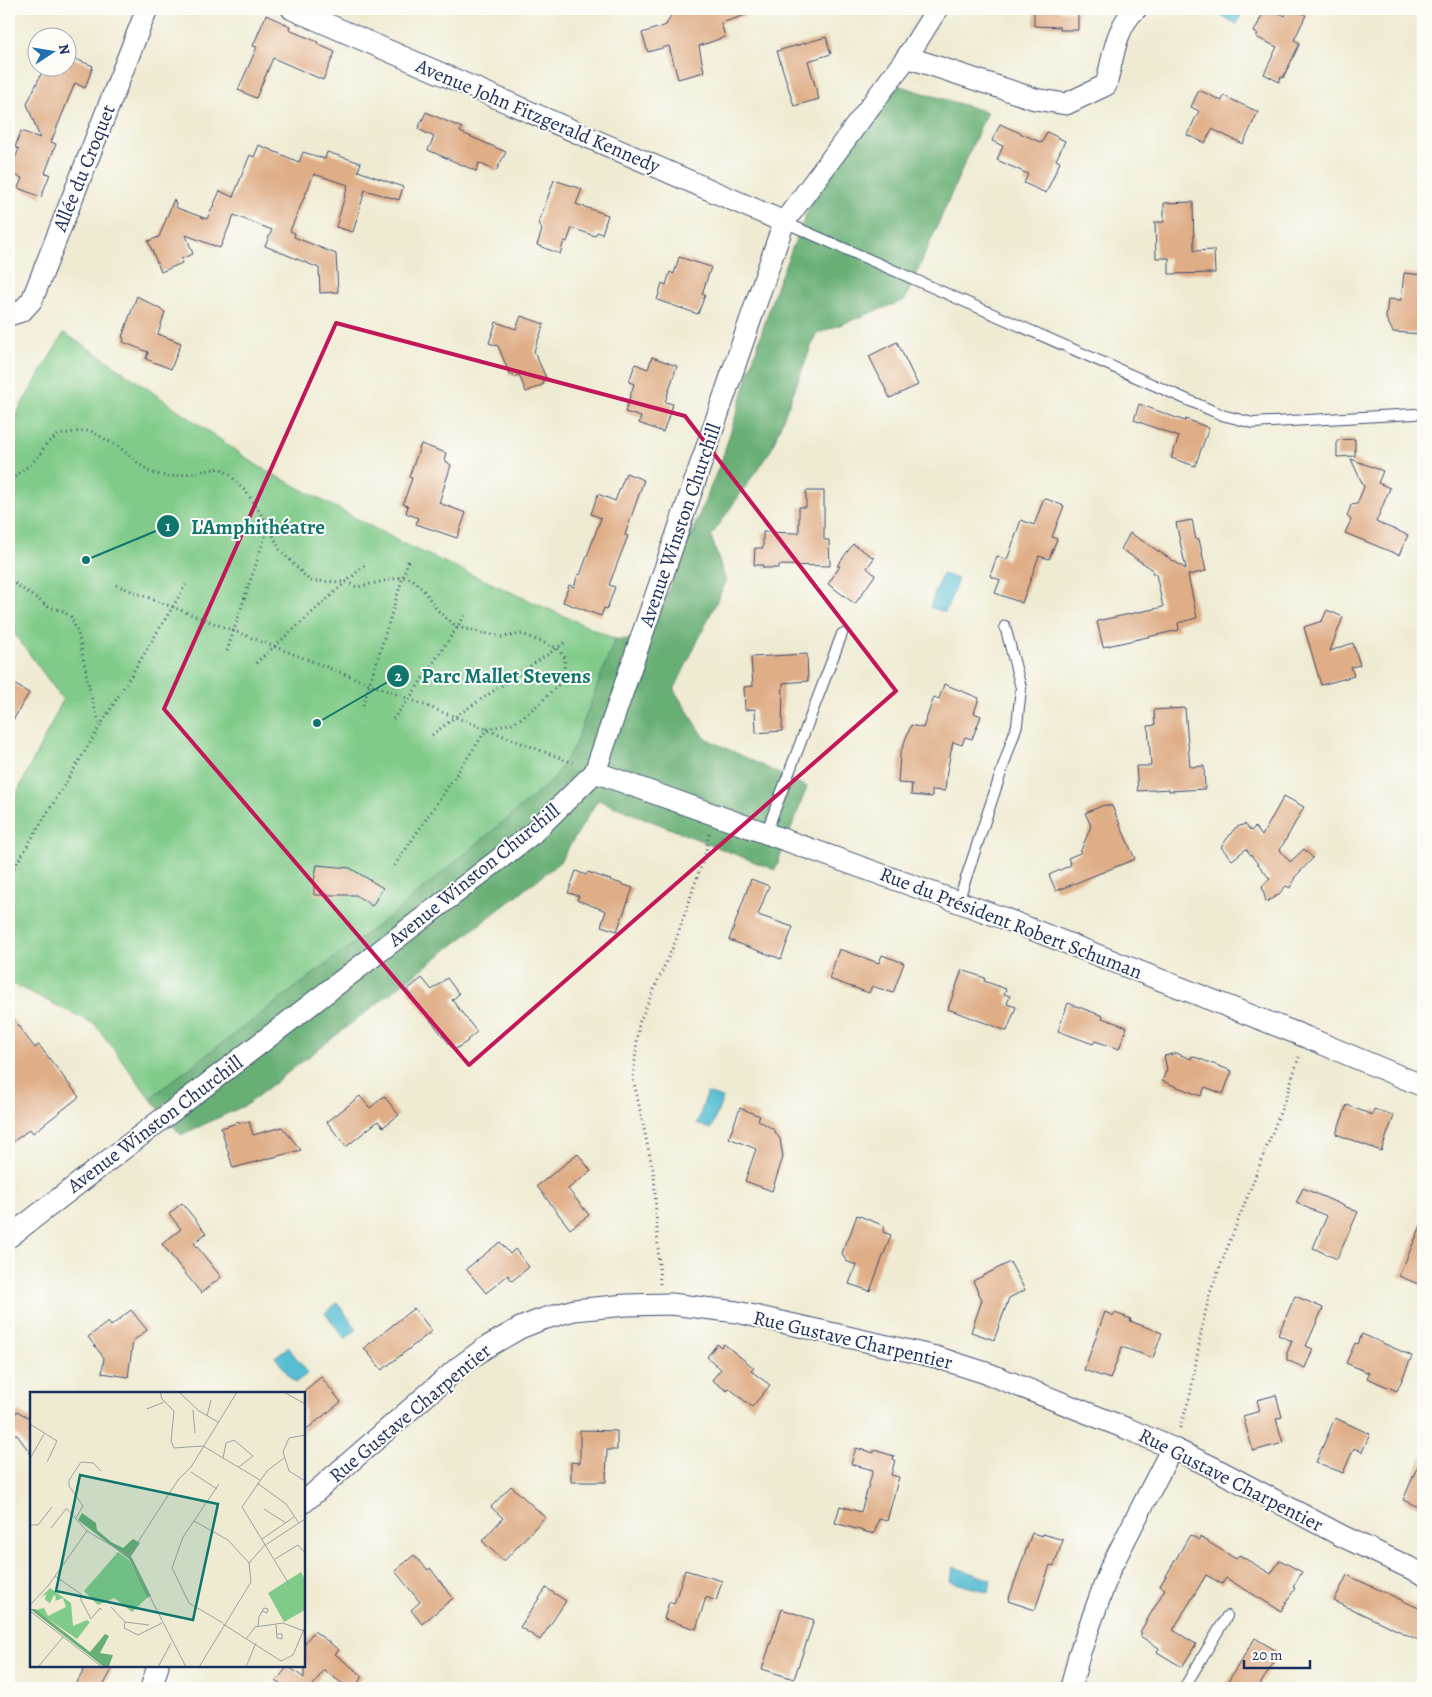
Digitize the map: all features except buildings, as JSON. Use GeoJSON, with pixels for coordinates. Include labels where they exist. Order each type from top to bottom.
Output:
{"type":"FeatureCollection","features":[{"type":"Feature","properties":{"kind":"street","name":"Allée du Croquet"},"geometry":{"type":"LineString","coordinates":[[9,315],[22,311],[32,300],[147,9]]}},
{"type":"Feature","properties":{"kind":"street","name":"Avenue John Fitzgerald Kennedy"},"geometry":{"type":"LineString","coordinates":[[292,9],[784,222]]}},
{"type":"Feature","properties":{"kind":"street","name":"Avenue Winston Churchill"},"geometry":{"type":"LineString","coordinates":[[9,1237],[532,834],[595,772],[784,222],[907,57],[937,9]]}},
{"type":"Feature","properties":{"kind":"street"},"geometry":{"type":"LineString","coordinates":[[907,57],[1036,99],[1066,104],[1106,85],[1119,34],[1128,15],[1136,9]]}},
{"type":"Feature","properties":{"kind":"street","name":"Rue du Président Robert Schuman"},"geometry":{"type":"LineString","coordinates":[[595,772],[1022,925],[1306,1037],[1423,1086]]}},
{"type":"Feature","properties":{"kind":"street","name":"Rue Gustave Charpentier"},"geometry":{"type":"LineString","coordinates":[[305,1501],[460,1367],[501,1338],[540,1320],[574,1310],[661,1304],[737,1312],[952,1362],[988,1374],[1172,1448],[1350,1540],[1423,1574]]}},
{"type":"Feature","properties":{"kind":"street"},"geometry":{"type":"LineString","coordinates":[[1071,1688],[1091,1618],[1110,1569],[1172,1448]]}},
{"type":"Feature","properties":{"kind":"street"},"geometry":{"type":"LineString","coordinates":[[151,1688],[158,1667]]}},
{"type":"Feature","properties":{"kind":"lane"},"geometry":{"type":"LineString","coordinates":[[784,222],[1222,415],[1252,423],[1415,414]]}},
{"type":"Feature","properties":{"kind":"lane"},"geometry":{"type":"LineString","coordinates":[[958,902],[1017,725],[1021,688],[1005,626]]}},
{"type":"Feature","properties":{"kind":"lane"},"geometry":{"type":"LineString","coordinates":[[766,833],[842,634]]}},
{"type":"Feature","properties":{"kind":"lane"},"geometry":{"type":"LineString","coordinates":[[1184,1688],[1227,1616]]}},
{"type":"Feature","properties":{"kind":"path"},"geometry":{"type":"LineString","coordinates":[[9,485],[17,474],[40,455],[46,444],[58,435],[80,431],[92,431],[119,447],[148,471],[156,474],[170,476],[220,468],[230,475],[247,494],[269,526],[280,550],[310,581],[346,582],[357,587],[403,576],[412,579],[425,592],[437,610],[457,627],[502,637],[522,634],[558,648],[565,658],[564,672],[560,683],[523,717],[513,723],[487,729],[393,868]]}},
{"type":"Feature","properties":{"kind":"path"},"geometry":{"type":"LineString","coordinates":[[227,651],[271,518]]}},
{"type":"Feature","properties":{"kind":"path"},"geometry":{"type":"LineString","coordinates":[[363,705],[409,558]]}},
{"type":"Feature","properties":{"kind":"path"},"geometry":{"type":"LineString","coordinates":[[256,663],[366,564]]}},
{"type":"Feature","properties":{"kind":"path"},"geometry":{"type":"LineString","coordinates":[[9,576],[11,581],[49,607],[63,611],[70,616],[78,633],[91,696],[100,726]]}},
{"type":"Feature","properties":{"kind":"path"},"geometry":{"type":"LineString","coordinates":[[116,584],[595,772]]}},
{"type":"Feature","properties":{"kind":"path"},"geometry":{"type":"LineString","coordinates":[[9,876],[186,585]]}},
{"type":"Feature","properties":{"kind":"path"},"geometry":{"type":"LineString","coordinates":[[393,719],[409,699],[466,614]]}},
{"type":"Feature","properties":{"kind":"path"},"geometry":{"type":"LineString","coordinates":[[432,735],[455,717],[566,642]]}},
{"type":"Feature","properties":{"kind":"path"},"geometry":{"type":"LineString","coordinates":[[661,1304],[654,1176],[633,1078],[638,1023],[676,940],[706,851],[712,814]]}},
{"type":"Feature","properties":{"kind":"path"},"geometry":{"type":"LineString","coordinates":[[1172,1448],[1188,1406],[1210,1290],[1285,1100],[1306,1037]]}},
{"type":"Feature","properties":{"kind":"highlighted area"},"geometry":{"type":"Polygon","coordinates":[[[336,323],[685,416],[896,691],[469,1065],[164,709],[336,323]]]}},
{"type":"Feature","properties":{"kind":"green space"},"geometry":{"type":"Polygon","coordinates":[[[897,85],[987,112],[905,300],[816,334],[771,450],[711,536],[726,582],[674,690],[705,738],[807,787],[775,870],[598,800],[559,863],[246,1105],[181,1135],[150,1098],[398,910],[552,781],[574,747],[615,639],[648,640],[722,459],[776,287],[813,198],[897,85]]]}},
{"type":"Feature","properties":{"kind":"green space"},"geometry":{"type":"Polygon","coordinates":[[[64,333],[105,359],[258,466],[406,545],[615,639],[574,747],[552,781],[398,910],[150,1098],[95,1024],[9,982],[9,809],[63,700],[9,626],[9,426],[64,333]]]}},
{"type":"Feature","properties":{"kind":"water"},"geometry":{"type":"Polygon","coordinates":[[[1208,9],[1236,9],[1242,12],[1237,24],[1208,9]]]}},
{"type":"Feature","properties":{"kind":"water"},"geometry":{"type":"Polygon","coordinates":[[[942,574],[958,579],[945,612],[930,607],[942,574]]]}},
{"type":"Feature","properties":{"kind":"water"},"geometry":{"type":"Polygon","coordinates":[[[707,1093],[723,1098],[711,1129],[697,1124],[707,1093]]]}},
{"type":"Feature","properties":{"kind":"water"},"geometry":{"type":"Polygon","coordinates":[[[337,1303],[357,1329],[345,1339],[325,1313],[337,1303]]]}},
{"type":"Feature","properties":{"kind":"water"},"geometry":{"type":"Polygon","coordinates":[[[288,1347],[308,1373],[295,1383],[275,1357],[288,1347]]]}},
{"type":"Feature","properties":{"kind":"water"},"geometry":{"type":"Polygon","coordinates":[[[954,1567],[991,1580],[989,1593],[950,1581],[954,1567]]]}},
{"type":"Feature","properties":{"kind":"place","name":"L'Amphithéatre"},"geometry":{"type":"Point","coordinates":[86,560]}},
{"type":"Feature","properties":{"kind":"place","name":"Parc Mallet Stevens"},"geometry":{"type":"Point","coordinates":[317,723]}}]}
